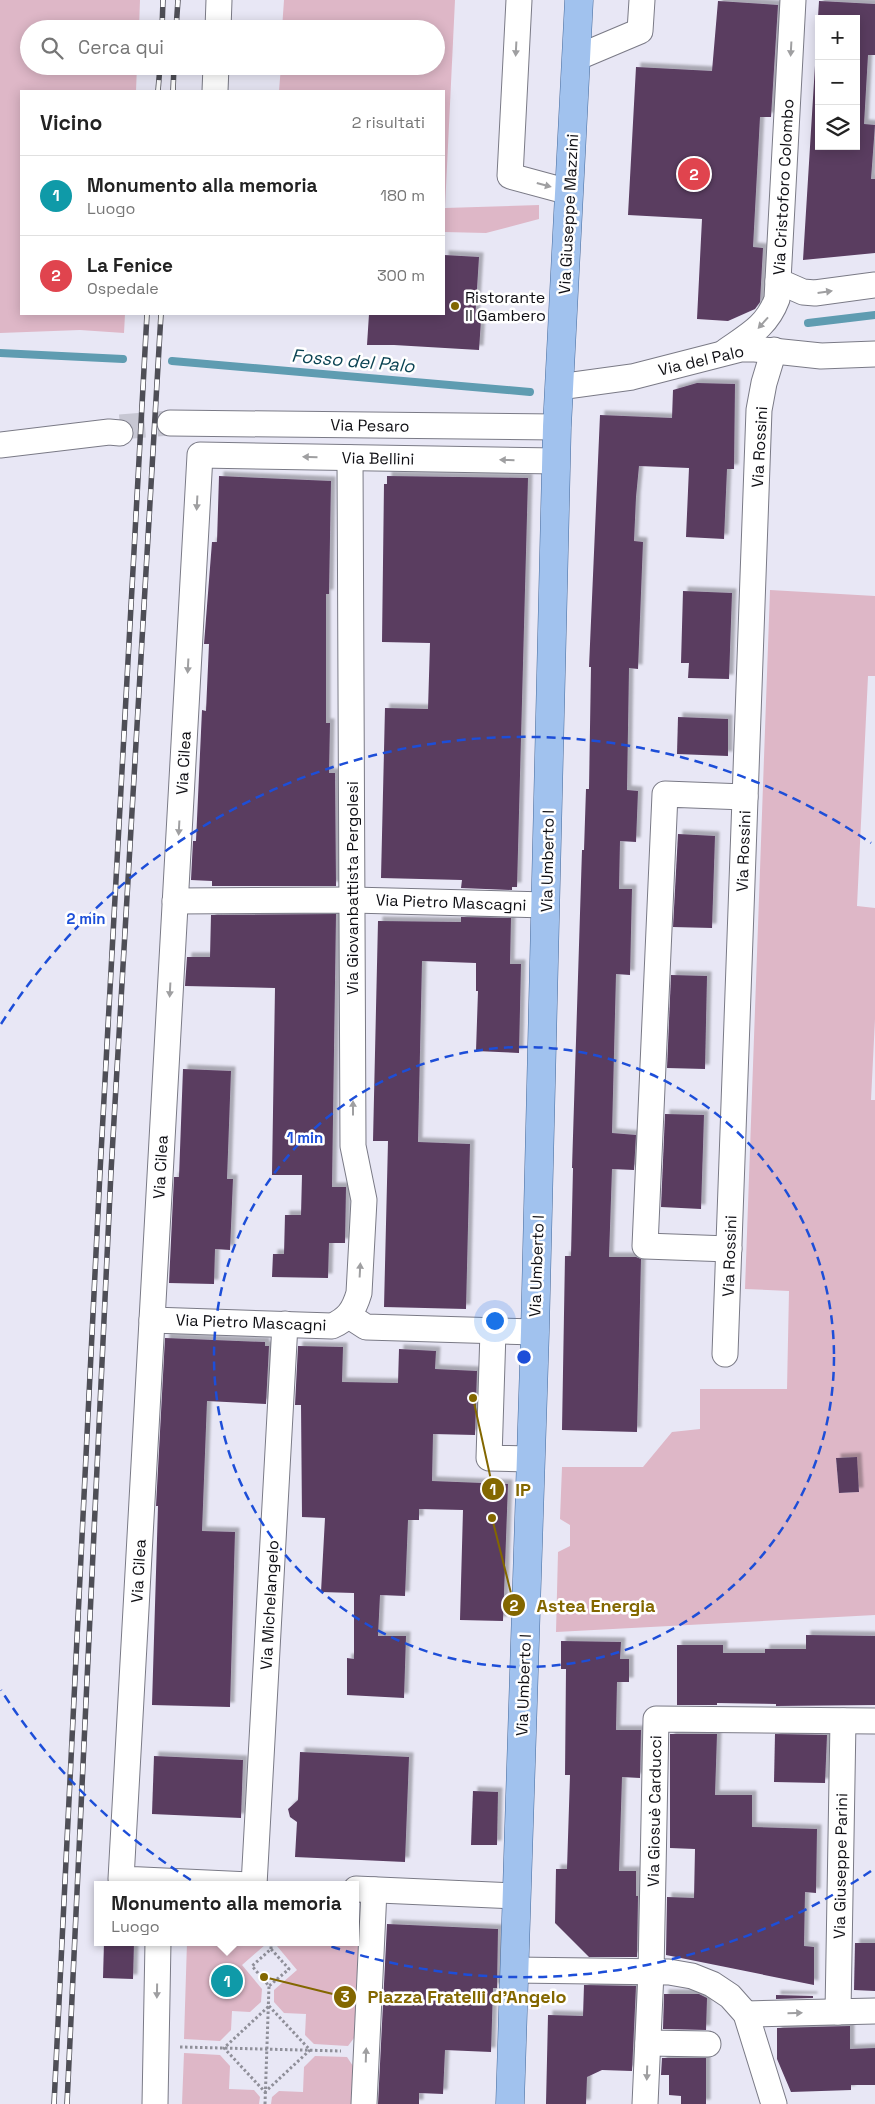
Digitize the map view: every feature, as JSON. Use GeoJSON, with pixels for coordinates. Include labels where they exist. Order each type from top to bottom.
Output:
{"type":"FeatureCollection","features":[{"type":"Feature","properties":{"kind":"main road","name":"Via Giuseppe Mazzini"},"geometry":{"type":"LineString","coordinates":[[557,427],[579,0]]}},
{"type":"Feature","properties":{"kind":"main road","name":"Via Umberto I"},"geometry":{"type":"LineString","coordinates":[[510,2104],[535,1332],[557,427]]}},
{"type":"Feature","properties":{"kind":"street"},"geometry":{"type":"LineString","coordinates":[[218,20],[219,0]]}},
{"type":"Feature","properties":{"kind":"street"},"geometry":{"type":"LineString","coordinates":[[518,0],[510,176],[569,192]]}},
{"type":"Feature","properties":{"kind":"street"},"geometry":{"type":"LineString","coordinates":[[576,58],[640,31],[642,0]]}},
{"type":"Feature","properties":{"kind":"street","name":"Via Cristoforo Colombo"},"geometry":{"type":"LineString","coordinates":[[726,351],[759,328],[772,313],[777,299],[793,0]]}},
{"type":"Feature","properties":{"kind":"street"},"geometry":{"type":"LineString","coordinates":[[215,90],[216,75]]}},
{"type":"Feature","properties":{"kind":"street"},"geometry":{"type":"LineString","coordinates":[[778,282],[803,292],[815,293],[875,285]]}},
{"type":"Feature","properties":{"kind":"street","name":"Via del Palo"},"geometry":{"type":"LineString","coordinates":[[559,387],[632,377],[726,351],[756,349],[822,356],[875,354]]}},
{"type":"Feature","properties":{"kind":"street","name":"Via Rossini"},"geometry":{"type":"LineString","coordinates":[[725,1354],[759,410],[764,383],[774,350]]}},
{"type":"Feature","properties":{"kind":"street","name":"Via Pesaro"},"geometry":{"type":"LineString","coordinates":[[174,425],[557,427]]}},
{"type":"Feature","properties":{"kind":"street"},"geometry":{"type":"LineString","coordinates":[[0,445],[116,431]]}},
{"type":"Feature","properties":{"kind":"street","name":"Via Bellini"},"geometry":{"type":"LineString","coordinates":[[200,455],[556,462]]}},
{"type":"Feature","properties":{"kind":"street","name":"Via Cilea"},"geometry":{"type":"LineString","coordinates":[[133,1881],[120,1880],[200,455]]}},
{"type":"Feature","properties":{"kind":"street","name":"Via Giovanbattista Pergolesi"},"geometry":{"type":"LineString","coordinates":[[349,1316],[355,1306],[358,1293],[364,1200],[353,1146],[350,458]]}},
{"type":"Feature","properties":{"kind":"street"},"geometry":{"type":"LineString","coordinates":[[729,1250],[645,1246],[665,794],[745,798]]}},
{"type":"Feature","properties":{"kind":"street","name":"Via Pietro Mascagni"},"geometry":{"type":"LineString","coordinates":[[175,901],[352,900],[546,905]]}},
{"type":"Feature","properties":{"kind":"street"},"geometry":{"type":"LineString","coordinates":[[349,1316],[366,1327],[535,1332]]}},
{"type":"Feature","properties":{"kind":"street","name":"Via Pietro Mascagni"},"geometry":{"type":"LineString","coordinates":[[152,1320],[332,1326],[342,1322],[349,1316]]}},
{"type":"Feature","properties":{"kind":"street","name":"Via Michelangelo"},"geometry":{"type":"LineString","coordinates":[[252,1881],[285,1324]]}},
{"type":"Feature","properties":{"kind":"street"},"geometry":{"type":"LineString","coordinates":[[493,1331],[489,1458],[530,1459]]}},
{"type":"Feature","properties":{"kind":"street","name":"Via Giosuè Carducci"},"geometry":{"type":"LineString","coordinates":[[651,1972],[656,1719],[875,1722]]}},
{"type":"Feature","properties":{"kind":"street","name":"Via Giuseppe Parini"},"geometry":{"type":"LineString","coordinates":[[838,2012],[843,1721]]}},
{"type":"Feature","properties":{"kind":"street"},"geometry":{"type":"LineString","coordinates":[[364,2104],[365,1890],[516,1896]]}},
{"type":"Feature","properties":{"kind":"street"},"geometry":{"type":"LineString","coordinates":[[155,2104],[158,1946]]}},
{"type":"Feature","properties":{"kind":"street"},"geometry":{"type":"LineString","coordinates":[[514,1970],[669,1972],[692,1976],[712,1984],[730,1996],[746,2014],[774,2104]]}},
{"type":"Feature","properties":{"kind":"street"},"geometry":{"type":"LineString","coordinates":[[646,2104],[651,1972]]}},
{"type":"Feature","properties":{"kind":"street"},"geometry":{"type":"LineString","coordinates":[[746,2014],[875,2011]]}},
{"type":"Feature","properties":{"kind":"street"},"geometry":{"type":"LineString","coordinates":[[648,2043],[708,2044]]}},
{"type":"Feature","properties":{"kind":"path"},"geometry":{"type":"LineString","coordinates":[[265,2104],[269,1986],[252,1966],[271,1949],[289,1969],[269,1986]]}},
{"type":"Feature","properties":{"kind":"path"},"geometry":{"type":"LineString","coordinates":[[224,2048],[269,2006]]}},
{"type":"Feature","properties":{"kind":"path"},"geometry":{"type":"LineString","coordinates":[[269,2006],[310,2050]]}},
{"type":"Feature","properties":{"kind":"path"},"geometry":{"type":"LineString","coordinates":[[180,2047],[348,2051]]}},
{"type":"Feature","properties":{"kind":"path"},"geometry":{"type":"LineString","coordinates":[[224,2048],[266,2092]]}},
{"type":"Feature","properties":{"kind":"path"},"geometry":{"type":"LineString","coordinates":[[266,2092],[310,2050]]}},
{"type":"Feature","properties":{"kind":"shaded area"},"geometry":{"type":"Polygon","coordinates":[[[0,0],[140,0],[139,20],[20,20],[20,75],[137,75],[136,90],[20,90],[20,315],[125,315],[124,333],[80,330],[0,333],[0,0]]]}},
{"type":"Feature","properties":{"kind":"shaded area"},"geometry":{"type":"Polygon","coordinates":[[[284,0],[455,0],[445,208],[445,90],[279,90],[280,75],[445,75],[445,20],[283,20],[284,0]]]}},
{"type":"Feature","properties":{"kind":"shaded area"},"geometry":{"type":"Polygon","coordinates":[[[539,205],[539,219],[486,233],[445,232],[445,208],[539,205]]]}},
{"type":"Feature","properties":{"kind":"shaded area"},"geometry":{"type":"Polygon","coordinates":[[[770,590],[875,596],[875,676],[868,676],[857,906],[875,908],[875,1019],[871,1100],[875,1100],[875,1615],[556,1632],[558,1552],[570,1546],[570,1525],[560,1519],[562,1467],[643,1467],[672,1432],[700,1429],[700,1389],[787,1389],[789,1291],[745,1289],[770,590]],[[856,1457],[836,1458],[839,1493],[859,1492],[856,1457]]]}},
{"type":"Feature","properties":{"kind":"shaded area"},"geometry":{"type":"Polygon","coordinates":[[[187,1946],[264,1946],[242,1965],[262,1989],[261,2002],[250,2012],[232,2011],[231,2030],[220,2041],[184,2039],[187,1946]]]}},
{"type":"Feature","properties":{"kind":"shaded area"},"geometry":{"type":"Polygon","coordinates":[[[277,1946],[358,1946],[354,2038],[348,2046],[314,2044],[305,2035],[306,2014],[284,2013],[274,2002],[274,1990],[297,1970],[277,1946]]]}},
{"type":"Feature","properties":{"kind":"shaded area"},"geometry":{"type":"Polygon","coordinates":[[[184,2053],[220,2055],[230,2066],[229,2089],[254,2090],[260,2097],[259,2104],[182,2104],[184,2053]]]}},
{"type":"Feature","properties":{"kind":"shaded area"},"geometry":{"type":"Polygon","coordinates":[[[315,2056],[347,2057],[353,2066],[351,2104],[271,2104],[272,2097],[279,2091],[303,2092],[304,2067],[315,2056]]]}},
{"type":"Feature","properties":{"kind":"building"},"geometry":{"type":"Polygon","coordinates":[[[718,1],[778,5],[771,117],[760,117],[753,247],[763,248],[760,302],[755,309],[728,321],[697,319],[702,219],[628,215],[636,67],[712,71],[718,1]]]}},
{"type":"Feature","properties":{"kind":"building"},"geometry":{"type":"Polygon","coordinates":[[[819,1],[875,4],[875,55],[868,55],[864,124],[875,125],[871,179],[875,179],[875,253],[803,260],[815,66],[815,150],[860,150],[860,15],[818,15],[819,1]]]}},
{"type":"Feature","properties":{"kind":"building","name":"Ristorante Il Gambero"},"geometry":{"type":"Polygon","coordinates":[[[445,255],[479,257],[475,320],[481,320],[479,350],[367,345],[369,315],[445,315],[445,255]]]}},
{"type":"Feature","properties":{"kind":"building"},"geometry":{"type":"Polygon","coordinates":[[[697,383],[735,384],[734,469],[727,469],[724,539],[686,537],[689,468],[639,466],[636,497],[634,541],[643,542],[638,669],[629,668],[627,790],[638,791],[636,842],[620,841],[619,889],[632,889],[630,975],[616,974],[612,1133],[636,1135],[634,1170],[612,1169],[609,1257],[636,1257],[641,1259],[637,1432],[562,1430],[565,1256],[571,1256],[582,850],[584,850],[586,789],[589,789],[591,667],[589,667],[600,415],[672,418],[673,390],[697,383]]]}},
{"type":"Feature","properties":{"kind":"building"},"geometry":{"type":"Polygon","coordinates":[[[219,476],[331,481],[329,594],[326,594],[326,723],[330,723],[329,773],[335,773],[336,886],[212,886],[212,881],[191,880],[193,841],[196,841],[202,710],[206,711],[209,644],[204,644],[212,542],[217,542],[219,476]]]}},
{"type":"Feature","properties":{"kind":"building"},"geometry":{"type":"Polygon","coordinates":[[[387,476],[528,478],[517,887],[512,887],[512,890],[461,888],[462,880],[381,878],[385,708],[428,709],[430,643],[382,642],[384,484],[387,484],[387,476]]]}},
{"type":"Feature","properties":{"kind":"building"},"geometry":{"type":"Polygon","coordinates":[[[683,591],[732,593],[729,679],[688,678],[689,663],[681,663],[683,591]]]}},
{"type":"Feature","properties":{"kind":"building"},"geometry":{"type":"Polygon","coordinates":[[[678,717],[728,719],[728,756],[677,754],[678,717]]]}},
{"type":"Feature","properties":{"kind":"building"},"geometry":{"type":"Polygon","coordinates":[[[678,834],[715,836],[712,928],[673,927],[678,834]]]}},
{"type":"Feature","properties":{"kind":"building"},"geometry":{"type":"Polygon","coordinates":[[[336,914],[332,1187],[346,1187],[345,1243],[329,1243],[328,1278],[272,1277],[273,1254],[284,1254],[285,1215],[301,1215],[302,1175],[272,1175],[275,988],[185,986],[187,957],[210,957],[211,915],[336,914]]]}},
{"type":"Feature","properties":{"kind":"building"},"geometry":{"type":"Polygon","coordinates":[[[461,917],[511,918],[510,964],[521,964],[519,1053],[476,1051],[478,991],[476,991],[476,963],[422,961],[418,1142],[470,1144],[466,1309],[384,1307],[388,1141],[373,1141],[378,921],[461,922],[461,917]]]}},
{"type":"Feature","properties":{"kind":"building"},"geometry":{"type":"Polygon","coordinates":[[[671,975],[707,976],[705,1069],[667,1068],[671,975]]]}},
{"type":"Feature","properties":{"kind":"building"},"geometry":{"type":"Polygon","coordinates":[[[183,1069],[231,1071],[227,1179],[233,1179],[230,1250],[215,1249],[214,1284],[169,1283],[174,1177],[179,1177],[183,1069]]]}},
{"type":"Feature","properties":{"kind":"building"},"geometry":{"type":"Polygon","coordinates":[[[665,1114],[704,1115],[701,1209],[661,1207],[665,1114]]]}},
{"type":"Feature","properties":{"kind":"building"},"geometry":{"type":"Polygon","coordinates":[[[165,1338],[265,1342],[265,1346],[269,1346],[266,1404],[207,1401],[202,1531],[235,1532],[230,1707],[152,1705],[158,1506],[156,1506],[165,1338]]]}},
{"type":"Feature","properties":{"kind":"building"},"geometry":{"type":"Polygon","coordinates":[[[298,1346],[343,1347],[342,1382],[398,1383],[399,1349],[436,1351],[435,1369],[477,1371],[475,1435],[433,1434],[432,1481],[508,1484],[503,1621],[460,1620],[463,1510],[419,1509],[419,1520],[408,1520],[405,1596],[380,1595],[378,1636],[406,1636],[404,1698],[347,1695],[347,1658],[354,1659],[354,1593],[321,1592],[325,1518],[302,1517],[301,1405],[295,1405],[298,1346]]]}},
{"type":"Feature","properties":{"kind":"building"},"geometry":{"type":"Polygon","coordinates":[[[857,1457],[859,1492],[839,1493],[836,1458],[857,1457]]]}},
{"type":"Feature","properties":{"kind":"building"},"geometry":{"type":"Polygon","coordinates":[[[806,1635],[875,1636],[875,1705],[776,1706],[776,1704],[717,1703],[717,1705],[677,1705],[677,1645],[723,1645],[723,1653],[765,1653],[765,1649],[806,1649],[806,1635]]]}},
{"type":"Feature","properties":{"kind":"building"},"geometry":{"type":"Polygon","coordinates":[[[561,1641],[621,1642],[620,1659],[629,1659],[629,1682],[617,1682],[616,1730],[641,1730],[640,1778],[622,1777],[619,1871],[636,1871],[636,1896],[638,1896],[637,1957],[589,1957],[555,1923],[556,1869],[567,1869],[570,1775],[565,1775],[566,1669],[561,1669],[561,1641]]]}},
{"type":"Feature","properties":{"kind":"building"},"geometry":{"type":"Polygon","coordinates":[[[670,1734],[717,1734],[715,1795],[752,1795],[752,1827],[817,1829],[816,1893],[805,1892],[804,1946],[814,1947],[814,1985],[666,1955],[667,1897],[694,1898],[695,1849],[670,1848],[670,1734]]]}},
{"type":"Feature","properties":{"kind":"building"},"geometry":{"type":"Polygon","coordinates":[[[775,1734],[827,1735],[825,1783],[774,1782],[775,1734]]]}},
{"type":"Feature","properties":{"kind":"building"},"geometry":{"type":"Polygon","coordinates":[[[300,1752],[409,1757],[405,1862],[295,1857],[297,1822],[290,1817],[288,1809],[298,1800],[300,1752]]]}},
{"type":"Feature","properties":{"kind":"building"},"geometry":{"type":"Polygon","coordinates":[[[154,1756],[243,1760],[241,1818],[152,1814],[154,1756]]]}},
{"type":"Feature","properties":{"kind":"building"},"geometry":{"type":"Polygon","coordinates":[[[473,1791],[498,1792],[497,1845],[471,1845],[473,1791]]]}},
{"type":"Feature","properties":{"kind":"building"},"geometry":{"type":"Polygon","coordinates":[[[387,1924],[498,1929],[497,1988],[493,1988],[491,2052],[445,2050],[443,2094],[419,2093],[419,2104],[378,2104],[387,1924]]]}},
{"type":"Feature","properties":{"kind":"building"},"geometry":{"type":"Polygon","coordinates":[[[855,1943],[875,1943],[875,1991],[854,1990],[855,1943]]]}},
{"type":"Feature","properties":{"kind":"building"},"geometry":{"type":"Polygon","coordinates":[[[104,1946],[134,1946],[133,1979],[103,1978],[104,1946]]]}},
{"type":"Feature","properties":{"kind":"building"},"geometry":{"type":"Polygon","coordinates":[[[584,1985],[636,1986],[632,2071],[602,2070],[587,2077],[586,2104],[546,2104],[548,2015],[583,2016],[584,1985]]]}},
{"type":"Feature","properties":{"kind":"building"},"geometry":{"type":"Polygon","coordinates":[[[664,1994],[699,1994],[707,1998],[706,2030],[663,2029],[664,1994]]]}},
{"type":"Feature","properties":{"kind":"building"},"geometry":{"type":"Polygon","coordinates":[[[776,1995],[813,1996],[813,1998],[776,1999],[776,1995]]]}},
{"type":"Feature","properties":{"kind":"building"},"geometry":{"type":"Polygon","coordinates":[[[850,2026],[850,2049],[875,2048],[875,2085],[851,2085],[851,2090],[791,2092],[777,2059],[777,2028],[850,2026]]]}},
{"type":"Feature","properties":{"kind":"building"},"geometry":{"type":"Polygon","coordinates":[[[662,2058],[706,2058],[706,2104],[681,2104],[681,2096],[669,2095],[669,2075],[661,2075],[662,2058]]]}},
{"type":"Feature","properties":{"kind":"waterway","name":"Fosso del Palo"},"geometry":{"type":"LineString","coordinates":[[808,323],[875,315]]}},
{"type":"Feature","properties":{"kind":"waterway","name":"Fosso del Palo"},"geometry":{"type":"LineString","coordinates":[[0,353],[123,359]]}},
{"type":"Feature","properties":{"kind":"waterway","name":"Fosso del Palo"},"geometry":{"type":"LineString","coordinates":[[172,361],[530,392]]}},
{"type":"Feature","properties":{"kind":"tunnel"},"geometry":{"type":"LineString","coordinates":[[120,427],[170,423]]}},
{"type":"Feature","properties":{"kind":"railway"},"geometry":{"type":"LineString","coordinates":[[162,20],[163,0]]}},
{"type":"Feature","properties":{"kind":"railway"},"geometry":{"type":"LineString","coordinates":[[177,20],[178,0]]}},
{"type":"Feature","properties":{"kind":"railway"},"geometry":{"type":"LineString","coordinates":[[158,90],[159,75]]}},
{"type":"Feature","properties":{"kind":"railway"},"geometry":{"type":"LineString","coordinates":[[173,90],[174,75]]}},
{"type":"Feature","properties":{"kind":"railway"},"geometry":{"type":"LineString","coordinates":[[54,2104],[100,1172],[147,315]]}},
{"type":"Feature","properties":{"kind":"railway"},"geometry":{"type":"LineString","coordinates":[[67,2104],[111,1172],[161,315]]}},
{"type":"Feature","properties":{"kind":"place","name":"La Fenice"},"geometry":{"type":"Point","coordinates":[694,174]}},
{"type":"Feature","properties":{"kind":"place","name":"Ristorante Il Gambero"},"geometry":{"type":"Point","coordinates":[455,306]}},
{"type":"Feature","properties":{"kind":"place","name":"IP"},"geometry":{"type":"Point","coordinates":[473,1398]}},
{"type":"Feature","properties":{"kind":"place","name":"Astea Energia"},"geometry":{"type":"Point","coordinates":[492,1518]}},
{"type":"Feature","properties":{"kind":"place","name":"Piazza Fratelli d'Angelo"},"geometry":{"type":"Point","coordinates":[264,1977]}},
{"type":"Feature","properties":{"kind":"place","name":"Monumento alla memoria"},"geometry":{"type":"Point","coordinates":[227,1981]}}]}
